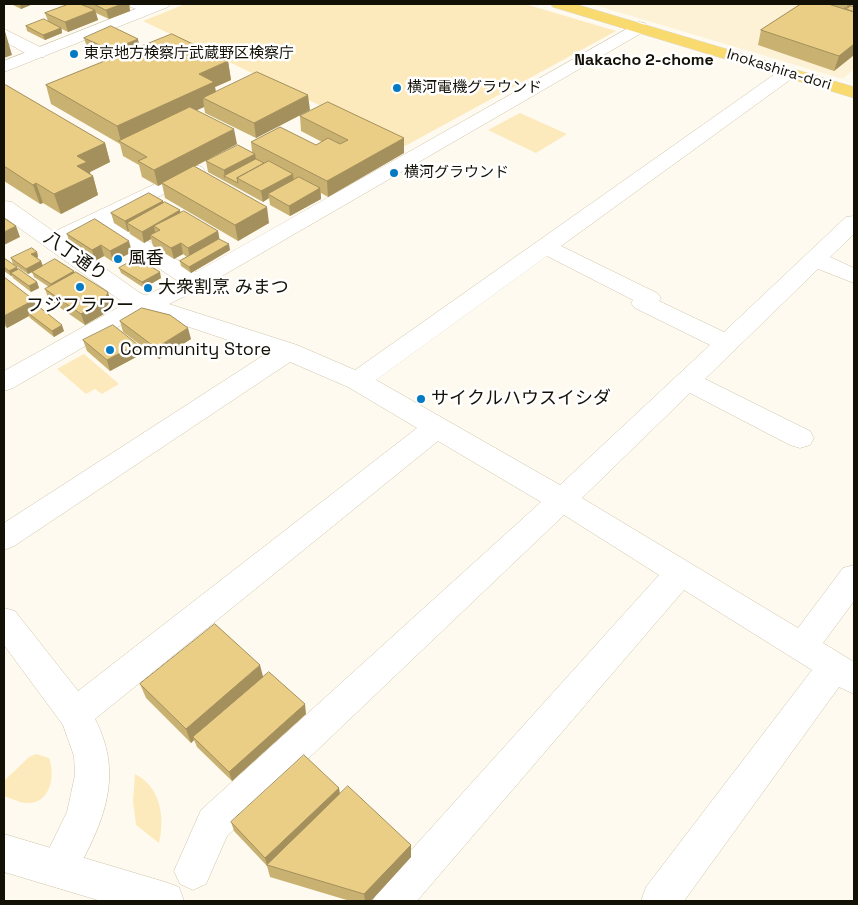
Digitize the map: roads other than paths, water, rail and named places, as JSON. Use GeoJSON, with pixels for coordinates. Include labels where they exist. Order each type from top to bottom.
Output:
{"type":"FeatureCollection","features":[{"type":"Feature","properties":{"kind":"main road","name":"Inokashira-dori"},"geometry":{"type":"LineString","coordinates":[[559,4],[788,73],[852,90]]}},
{"type":"Feature","properties":{"kind":"street"},"geometry":{"type":"LineString","coordinates":[[4,67],[150,6]]}},
{"type":"Feature","properties":{"kind":"street"},"geometry":{"type":"LineString","coordinates":[[4,382],[127,312],[148,305],[195,282],[282,220],[426,151],[639,27]]}},
{"type":"Feature","properties":{"kind":"street"},"geometry":{"type":"LineString","coordinates":[[4,34],[38,53]]}},
{"type":"Feature","properties":{"kind":"street"},"geometry":{"type":"LineString","coordinates":[[356,381],[788,73]]}},
{"type":"Feature","properties":{"kind":"street"},"geometry":{"type":"LineString","coordinates":[[53,241],[196,170],[213,180]]}},
{"type":"Feature","properties":{"kind":"street","name":"八丁通り"},"geometry":{"type":"LineString","coordinates":[[4,207],[132,298],[288,352],[356,381],[562,500],[844,673]]}},
{"type":"Feature","properties":{"kind":"street"},"geometry":{"type":"LineString","coordinates":[[100,219],[195,282]]}},
{"type":"Feature","properties":{"kind":"street"},"geometry":{"type":"LineString","coordinates":[[192,872],[214,823],[562,500],[854,222]]}},
{"type":"Feature","properties":{"kind":"street"},"geometry":{"type":"LineString","coordinates":[[546,247],[649,298],[643,303],[726,343]]}},
{"type":"Feature","properties":{"kind":"street"},"geometry":{"type":"LineString","coordinates":[[814,260],[854,276]]}},
{"type":"Feature","properties":{"kind":"street"},"geometry":{"type":"LineString","coordinates":[[4,538],[288,352]]}},
{"type":"Feature","properties":{"kind":"street"},"geometry":{"type":"LineString","coordinates":[[687,381],[800,438]]}},
{"type":"Feature","properties":{"kind":"street"},"geometry":{"type":"LineString","coordinates":[[74,714],[437,428]]}},
{"type":"Feature","properties":{"kind":"street"},"geometry":{"type":"LineString","coordinates":[[392,901],[680,572]]}},
{"type":"Feature","properties":{"kind":"street"},"geometry":{"type":"LineString","coordinates":[[802,647],[854,577]]}},
{"type":"Feature","properties":{"kind":"street"},"geometry":{"type":"LineString","coordinates":[[4,621],[74,714],[83,729],[92,756],[92,792],[83,824],[58,869]]}},
{"type":"Feature","properties":{"kind":"street"},"geometry":{"type":"LineString","coordinates":[[660,901],[844,673]]}},
{"type":"Feature","properties":{"kind":"street"},"geometry":{"type":"LineString","coordinates":[[4,853],[58,869],[139,898]]}},
{"type":"Feature","properties":{"kind":"place","name":"東京地方検察庁武蔵野区検察庁"},"geometry":{"type":"Point","coordinates":[74,54]}},
{"type":"Feature","properties":{"kind":"place","name":"横河電機グラウンド"},"geometry":{"type":"Point","coordinates":[397,88]}},
{"type":"Feature","properties":{"kind":"place","name":"横河グラウンド"},"geometry":{"type":"Point","coordinates":[394,173]}},
{"type":"Feature","properties":{"kind":"place","name":"風香"},"geometry":{"type":"Point","coordinates":[118,259]}},
{"type":"Feature","properties":{"kind":"place","name":"フジフラワー"},"geometry":{"type":"Point","coordinates":[80,287]}},
{"type":"Feature","properties":{"kind":"place","name":"大衆割烹 みまつ"},"geometry":{"type":"Point","coordinates":[148,288]}},
{"type":"Feature","properties":{"kind":"place","name":"Community Store"},"geometry":{"type":"Point","coordinates":[110,350]}},
{"type":"Feature","properties":{"kind":"place","name":"サイクルハウスイシダ"},"geometry":{"type":"Point","coordinates":[421,399]}},
{"type":"Feature","properties":{"kind":"district","name":"Nakacho 2-chome"},"geometry":{"type":"Point","coordinates":[644,61]}}]}
